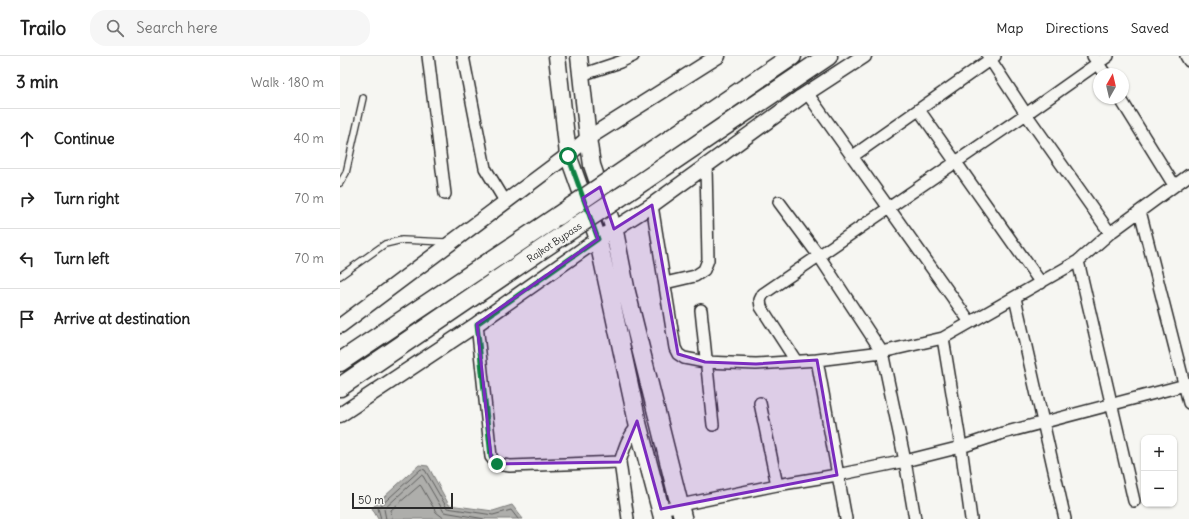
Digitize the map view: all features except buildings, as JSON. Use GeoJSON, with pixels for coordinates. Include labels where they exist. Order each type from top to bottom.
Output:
{"type":"FeatureCollection","features":[{"type":"Feature","properties":{"kind":"highway","name":"Rajkot Bypass"},"geometry":{"type":"LineString","coordinates":[[340,362],[558,216],[792,56]]}},
{"type":"Feature","properties":{"kind":"highway","name":"Rajkot Bypass"},"geometry":{"type":"LineString","coordinates":[[340,387],[828,56]]}},
{"type":"Feature","properties":{"kind":"main road"},"geometry":{"type":"LineString","coordinates":[[557,56],[568,156],[598,239],[638,425],[662,514]]}},
{"type":"Feature","properties":{"kind":"main road"},"geometry":{"type":"LineString","coordinates":[[579,56],[592,166],[614,229],[626,290],[682,512]]}},
{"type":"Feature","properties":{"kind":"street"},"geometry":{"type":"LineString","coordinates":[[428,56],[445,194]]}},
{"type":"Feature","properties":{"kind":"street"},"geometry":{"type":"LineString","coordinates":[[463,56],[485,168],[505,202]]}},
{"type":"Feature","properties":{"kind":"street"},"geometry":{"type":"LineString","coordinates":[[581,75],[620,62],[632,56]]}},
{"type":"Feature","properties":{"kind":"street"},"geometry":{"type":"LineString","coordinates":[[340,326],[568,156],[588,138],[718,56]]}},
{"type":"Feature","properties":{"kind":"street"},"geometry":{"type":"LineString","coordinates":[[340,415],[477,324],[598,239],[652,205],[807,93],[864,56]]}},
{"type":"Feature","properties":{"kind":"street"},"geometry":{"type":"LineString","coordinates":[[796,361],[761,307],[760,300],[764,294],[1026,114],[1095,59],[1108,56]]}},
{"type":"Feature","properties":{"kind":"street"},"geometry":{"type":"LineString","coordinates":[[1186,56],[1189,61]]}},
{"type":"Feature","properties":{"kind":"street"},"geometry":{"type":"LineString","coordinates":[[853,156],[991,57],[1026,114],[1110,233]]}},
{"type":"Feature","properties":{"kind":"street"},"geometry":{"type":"LineString","coordinates":[[1095,59],[1101,68]]}},
{"type":"Feature","properties":{"kind":"street"},"geometry":{"type":"LineString","coordinates":[[807,93],[890,207],[970,322]]}},
{"type":"Feature","properties":{"kind":"street"},"geometry":{"type":"LineString","coordinates":[[1124,104],[1174,185]]}},
{"type":"Feature","properties":{"kind":"street"},"geometry":{"type":"LineString","coordinates":[[919,110],[1041,283]]}},
{"type":"Feature","properties":{"kind":"street"},"geometry":{"type":"LineString","coordinates":[[665,283],[695,276],[704,270],[708,260],[706,166]]}},
{"type":"Feature","properties":{"kind":"street"},"geometry":{"type":"LineString","coordinates":[[652,205],[675,348],[678,354],[684,358],[705,362],[756,364],[817,360],[882,352],[943,338],[1078,261],[1110,233],[1189,175]]}},
{"type":"Feature","properties":{"kind":"street"},"geometry":{"type":"LineString","coordinates":[[779,202],[818,256],[882,352],[905,461],[915,519]]}},
{"type":"Feature","properties":{"kind":"street"},"geometry":{"type":"LineString","coordinates":[[1140,211],[1187,385],[1189,403]]}},
{"type":"Feature","properties":{"kind":"street"},"geometry":{"type":"LineString","coordinates":[[1078,261],[1134,502]]}},
{"type":"Feature","properties":{"kind":"street"},"geometry":{"type":"LineString","coordinates":[[1015,298],[1065,519]]}},
{"type":"Feature","properties":{"kind":"street"},"geometry":{"type":"LineString","coordinates":[[701,310],[705,362],[713,425]]}},
{"type":"Feature","properties":{"kind":"street"},"geometry":{"type":"LineString","coordinates":[[477,324],[491,457],[497,464],[510,466],[620,462]]}},
{"type":"Feature","properties":{"kind":"street"},"geometry":{"type":"LineString","coordinates":[[943,338],[971,519]]}},
{"type":"Feature","properties":{"kind":"street"},"geometry":{"type":"LineString","coordinates":[[817,360],[846,519]]}},
{"type":"Feature","properties":{"kind":"street"},"geometry":{"type":"LineString","coordinates":[[662,514],[682,512],[777,485],[838,475],[905,461],[1187,385]]}},
{"type":"Feature","properties":{"kind":"street"},"geometry":{"type":"LineString","coordinates":[[760,403],[777,485]]}},
{"type":"Feature","properties":{"kind":"street"},"geometry":{"type":"LineString","coordinates":[[628,519],[620,462],[625,443],[638,425]]}},
{"type":"Feature","properties":{"kind":"lane"},"geometry":{"type":"LineString","coordinates":[[340,183],[346,173],[363,98]]}},
{"type":"Feature","properties":{"kind":"lane"},"geometry":{"type":"LineString","coordinates":[[340,276],[385,244],[402,240],[450,243]]}},
{"type":"Feature","properties":{"kind":"highlighted area"},"geometry":{"type":"Polygon","coordinates":[[[600,187],[614,229],[652,205],[678,354],[705,362],[756,364],[817,360],[837,475],[661,509],[637,421],[620,462],[497,464],[491,457],[477,324],[598,239],[583,198],[600,187]]]}},
{"type":"Feature","properties":{"kind":"water"},"geometry":{"type":"Polygon","coordinates":[[[419,465],[428,466],[449,505],[493,511],[512,505],[523,519],[378,519],[372,508],[419,465]]]}},
{"type":"Feature","properties":{"kind":"route"},"geometry":{"type":"LineString","coordinates":[[497,464],[491,457],[477,324],[598,239],[568,156]]}}]}
